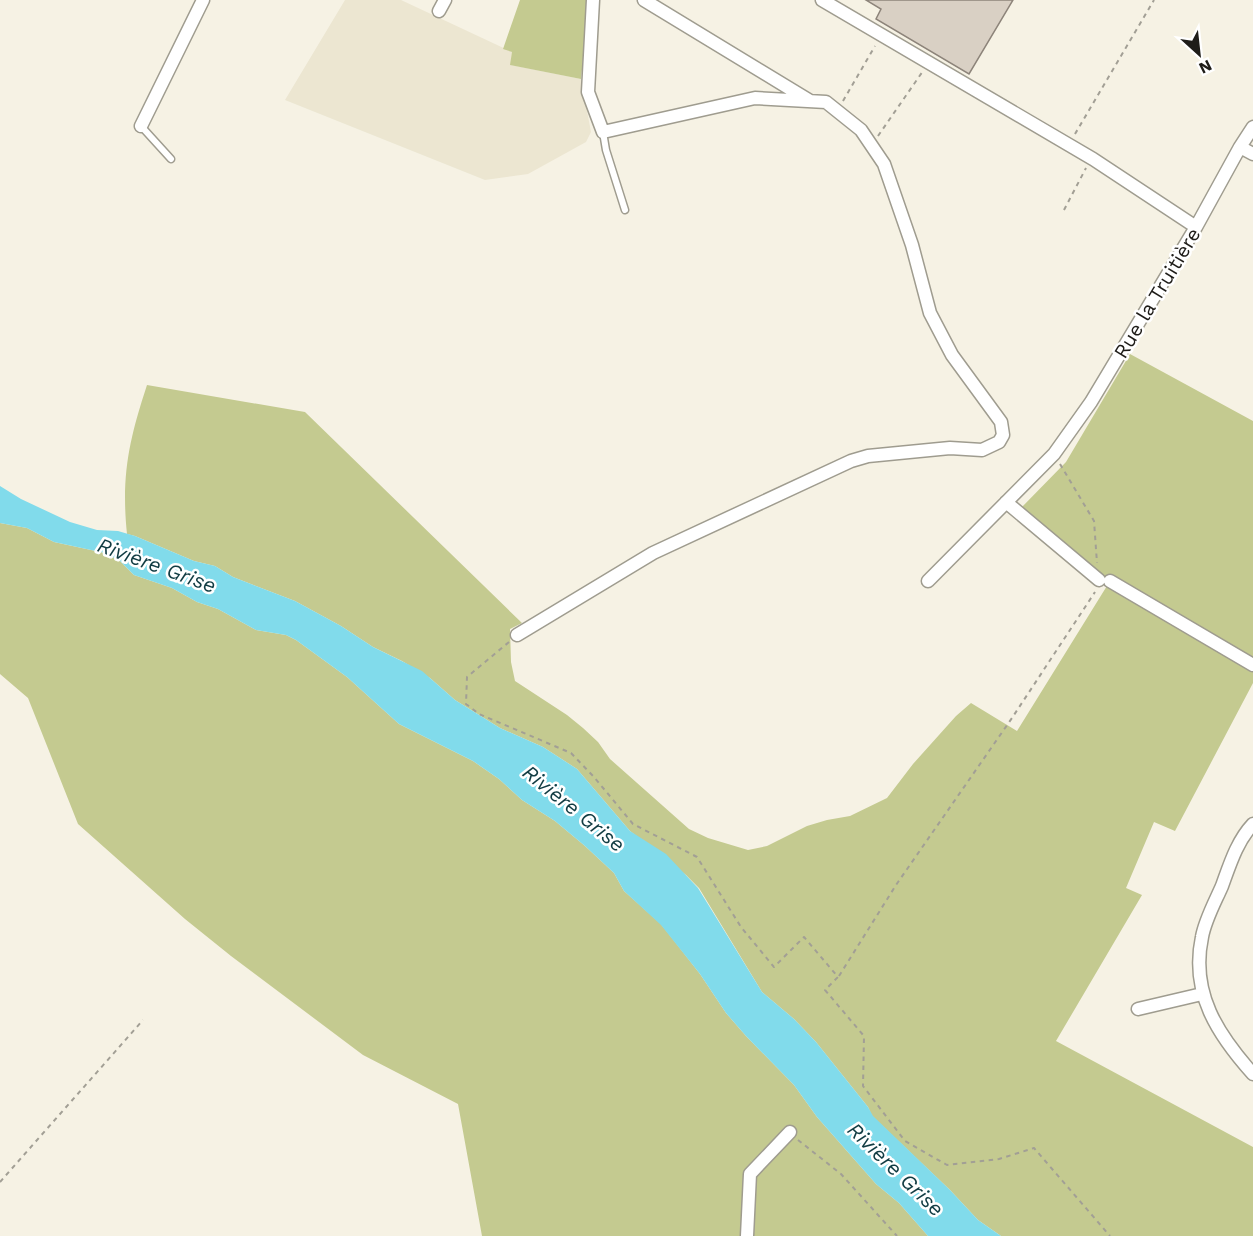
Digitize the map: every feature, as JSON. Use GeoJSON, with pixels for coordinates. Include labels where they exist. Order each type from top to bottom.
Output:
{"type":"FeatureCollection","features":[{"type":"Feature","properties":{"kind":"street"},"geometry":{"type":"LineString","coordinates":[[141,126],[203,0]]}},
{"type":"Feature","properties":{"kind":"street"},"geometry":{"type":"LineString","coordinates":[[517,635],[653,553],[850,461],[868,456],[950,448],[982,450],[999,442],[1003,435],[1001,422],[952,355],[930,312],[912,245],[884,164],[861,130],[826,102],[755,98],[603,132],[588,93],[593,0]]}},
{"type":"Feature","properties":{"kind":"street"},"geometry":{"type":"LineString","coordinates":[[644,0],[811,101]]}},
{"type":"Feature","properties":{"kind":"street"},"geometry":{"type":"LineString","coordinates":[[822,0],[1093,159],[1196,227]]}},
{"type":"Feature","properties":{"kind":"street","name":"Rue la Truitière"},"geometry":{"type":"LineString","coordinates":[[927,581],[1054,454],[1091,402],[1253,127]]}},
{"type":"Feature","properties":{"kind":"street"},"geometry":{"type":"LineString","coordinates":[[1240,147],[1253,154]]}},
{"type":"Feature","properties":{"kind":"street"},"geometry":{"type":"LineString","coordinates":[[1006,502],[1105,581],[1253,665]]}},
{"type":"Feature","properties":{"kind":"street"},"geometry":{"type":"LineString","coordinates":[[1253,824],[1237,847],[1202,936],[1200,957],[1202,994],[1213,1021],[1237,1056],[1253,1074]]}},
{"type":"Feature","properties":{"kind":"street"},"geometry":{"type":"LineString","coordinates":[[1138,1009],[1202,994]]}},
{"type":"Feature","properties":{"kind":"street"},"geometry":{"type":"LineString","coordinates":[[747,1236],[750,1174],[790,1132]]}},
{"type":"Feature","properties":{"kind":"lane"},"geometry":{"type":"LineString","coordinates":[[141,126],[171,159]]}},
{"type":"Feature","properties":{"kind":"lane"},"geometry":{"type":"LineString","coordinates":[[603,132],[606,150],[625,210]]}},
{"type":"Feature","properties":{"kind":"path"},"geometry":{"type":"LineString","coordinates":[[1069,145],[1155,0]]}},
{"type":"Feature","properties":{"kind":"path"},"geometry":{"type":"LineString","coordinates":[[837,111],[882,35]]}},
{"type":"Feature","properties":{"kind":"path"},"geometry":{"type":"LineString","coordinates":[[872,145],[929,63]]}},
{"type":"Feature","properties":{"kind":"path"},"geometry":{"type":"LineString","coordinates":[[1064,210],[1084,171]]}},
{"type":"Feature","properties":{"kind":"path"},"geometry":{"type":"LineString","coordinates":[[1054,454],[1094,520],[1105,581],[1095,592],[1012,718],[896,885],[838,977],[825,990],[864,1036],[863,1086],[905,1141],[947,1166],[999,1159],[1034,1148],[1110,1236]]}},
{"type":"Feature","properties":{"kind":"path"},"geometry":{"type":"LineString","coordinates":[[517,635],[467,677],[466,704],[479,714],[571,753],[633,824],[697,857],[741,927],[774,967],[804,937],[838,977]]}},
{"type":"Feature","properties":{"kind":"path"},"geometry":{"type":"LineString","coordinates":[[0,1182],[143,1020]]}},
{"type":"Feature","properties":{"kind":"path"},"geometry":{"type":"LineString","coordinates":[[790,1132],[841,1174],[897,1236]]}},
{"type":"Feature","properties":{"kind":"shaded area"},"geometry":{"type":"Polygon","coordinates":[[[345,0],[401,0],[512,52],[511,65],[581,79],[591,132],[586,142],[528,174],[485,180],[285,100],[345,0]]]}},
{"type":"Feature","properties":{"kind":"green space"},"geometry":{"type":"Polygon","coordinates":[[[520,0],[589,0],[581,79],[510,65],[512,52],[503,49],[520,0]]]}},
{"type":"Feature","properties":{"kind":"green space"},"geometry":{"type":"Polygon","coordinates":[[[1130,354],[1253,421],[1253,683],[1175,831],[1154,822],[1126,888],[1142,895],[1056,1041],[1253,1147],[1253,1236],[1001,1236],[978,1220],[950,1190],[872,1116],[868,1107],[816,1042],[794,1019],[762,992],[699,888],[630,831],[577,769],[543,747],[500,728],[455,700],[430,678],[295,601],[233,577],[215,566],[194,561],[127,534],[125,494],[128,458],[135,423],[147,385],[305,412],[522,623],[510,629],[511,662],[515,681],[583,728],[598,742],[610,759],[689,829],[708,838],[748,850],[767,846],[807,826],[850,816],[887,798],[913,764],[956,716],[971,703],[1017,731],[1110,581],[1022,507],[1066,462],[1130,354]]]}},
{"type":"Feature","properties":{"kind":"green space"},"geometry":{"type":"Polygon","coordinates":[[[0,523],[27,528],[54,542],[105,553],[120,561],[134,575],[172,588],[256,630],[286,635],[296,640],[347,677],[399,724],[473,761],[499,779],[522,800],[555,821],[614,873],[624,891],[661,924],[700,974],[726,1013],[794,1085],[817,1117],[876,1184],[899,1203],[928,1236],[482,1236],[458,1104],[363,1055],[185,919],[78,824],[28,698],[0,674],[0,523]]]}},
{"type":"Feature","properties":{"kind":"water","name":"Rivière Grise"},"geometry":{"type":"Polygon","coordinates":[[[0,486],[21,499],[70,522],[97,530],[118,531],[135,536],[194,561],[215,566],[233,577],[295,601],[341,626],[373,647],[422,671],[455,700],[500,728],[543,747],[577,769],[630,831],[666,854],[698,888],[762,992],[794,1019],[816,1042],[873,1116],[978,1220],[1001,1236],[928,1236],[899,1203],[876,1184],[817,1117],[794,1085],[726,1013],[700,974],[661,925],[624,891],[614,873],[555,821],[522,800],[499,779],[473,761],[399,724],[347,677],[296,640],[286,635],[256,630],[172,588],[134,575],[120,561],[105,553],[54,542],[27,528],[0,523],[0,486]]]}},
{"type":"Feature","properties":{"kind":"building"},"geometry":{"type":"Polygon","coordinates":[[[866,0],[1013,0],[969,74],[876,19],[881,9],[866,0]]]}}]}
